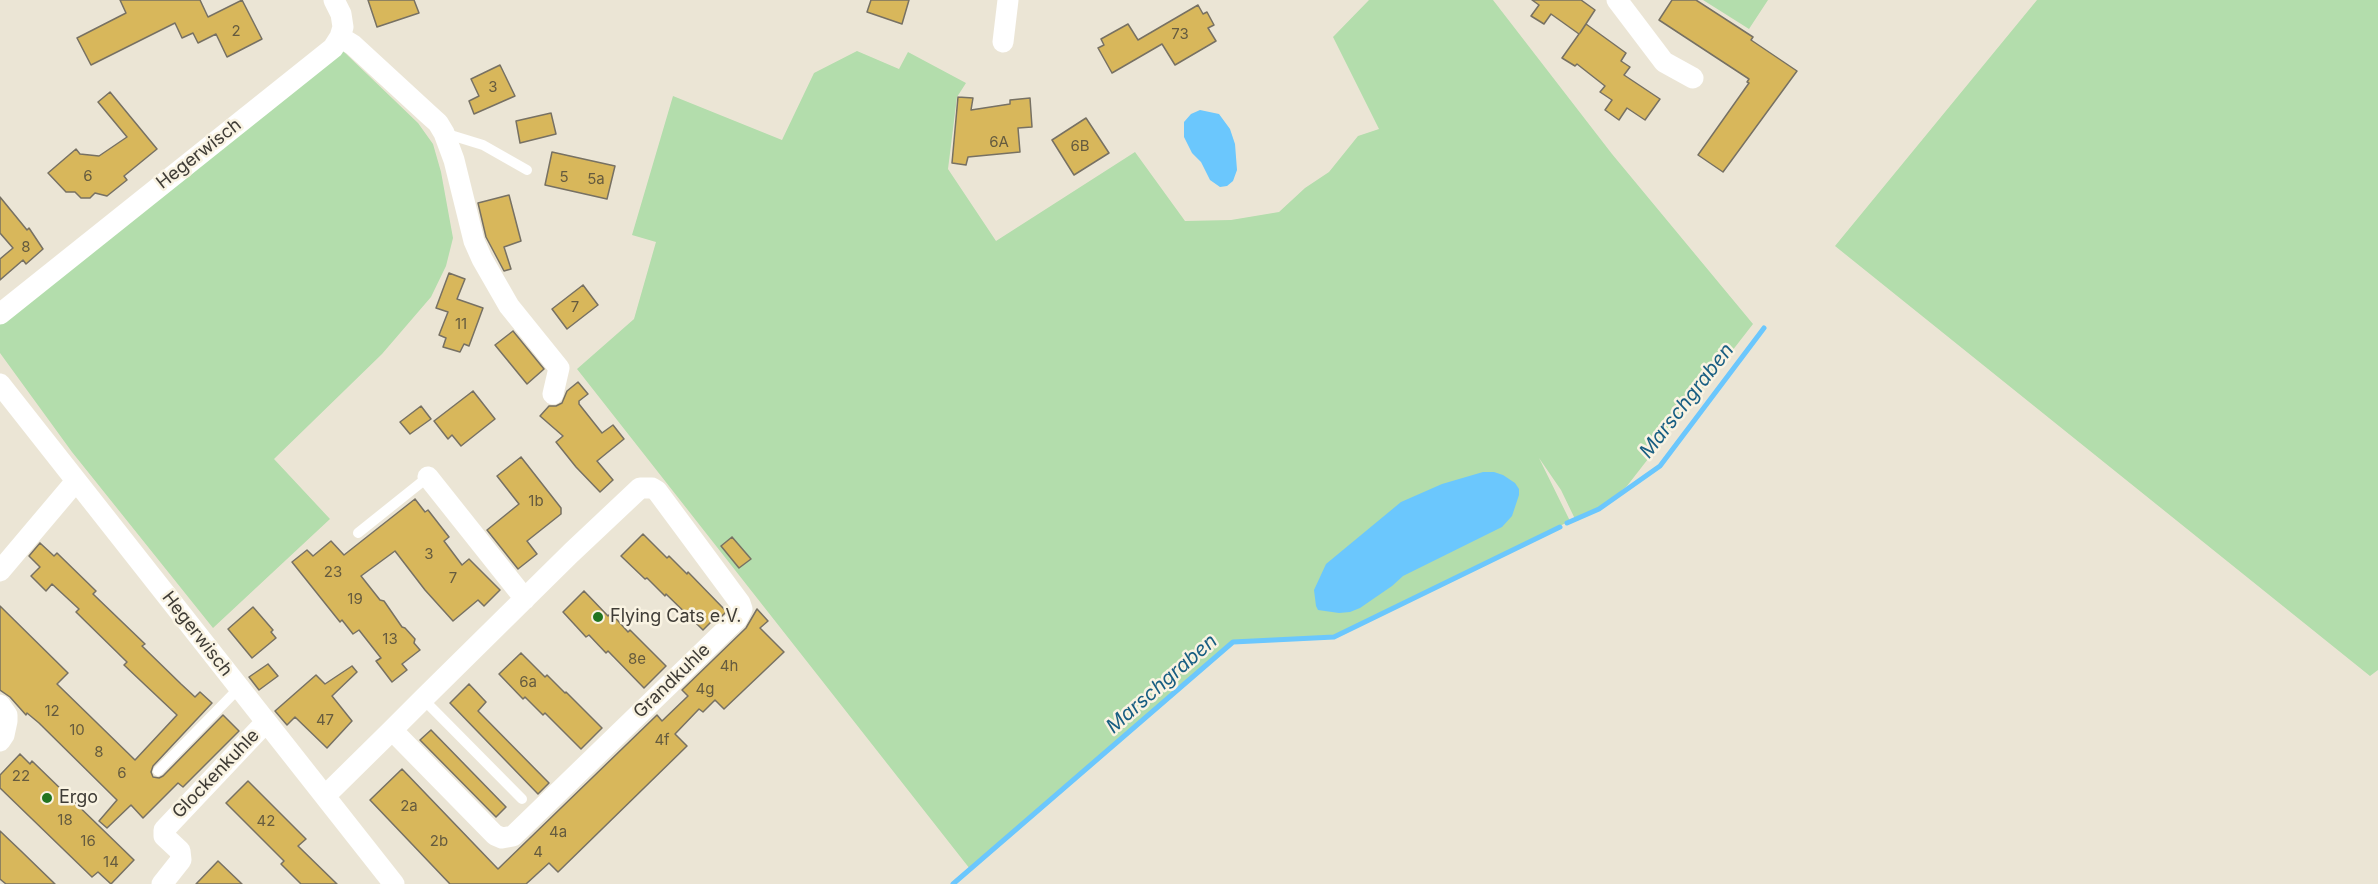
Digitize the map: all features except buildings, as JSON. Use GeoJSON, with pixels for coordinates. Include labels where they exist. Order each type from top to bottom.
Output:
{"type":"FeatureCollection","features":[{"type":"Feature","properties":{"kind":"street"},"geometry":{"type":"LineString","coordinates":[[334,0],[341,14],[343,27],[340,37],[353,45],[438,123],[444,133],[454,160],[474,241],[482,258],[509,306],[559,368],[553,394]]}},
{"type":"Feature","properties":{"kind":"street"},"geometry":{"type":"LineString","coordinates":[[1004,42],[1008,0]]}},
{"type":"Feature","properties":{"kind":"street"},"geometry":{"type":"LineString","coordinates":[[1617,0],[1664,62],[1692,78]]}},
{"type":"Feature","properties":{"kind":"street","name":"Hegerwisch"},"geometry":{"type":"LineString","coordinates":[[0,314],[333,48],[340,37]]}},
{"type":"Feature","properties":{"kind":"street","name":"Hegerwisch"},"geometry":{"type":"LineString","coordinates":[[0,384],[325,796],[388,882]]}},
{"type":"Feature","properties":{"kind":"street"},"geometry":{"type":"LineString","coordinates":[[428,477],[525,598]]}},
{"type":"Feature","properties":{"kind":"street"},"geometry":{"type":"LineString","coordinates":[[0,570],[76,481]]}},
{"type":"Feature","properties":{"kind":"street","name":"Grandkuhle"},"geometry":{"type":"LineString","coordinates":[[325,796],[525,598],[634,492],[646,487],[652,488],[662,497],[738,599],[742,609],[740,614],[513,836],[502,838],[495,835],[392,730]]}},
{"type":"Feature","properties":{"kind":"street"},"geometry":{"type":"LineString","coordinates":[[0,705],[7,721],[0,741]]}},
{"type":"Feature","properties":{"kind":"street","name":"Glockenkuhle"},"geometry":{"type":"LineString","coordinates":[[162,884],[181,860],[180,851],[164,836],[164,830],[266,722]]}},
{"type":"Feature","properties":{"kind":"lane"},"geometry":{"type":"LineString","coordinates":[[444,133],[483,145],[526,170]]}},
{"type":"Feature","properties":{"kind":"lane"},"geometry":{"type":"LineString","coordinates":[[358,533],[428,477]]}},
{"type":"Feature","properties":{"kind":"lane"},"geometry":{"type":"LineString","coordinates":[[158,771],[239,688]]}},
{"type":"Feature","properties":{"kind":"lane"},"geometry":{"type":"LineString","coordinates":[[423,699],[522,800]]}},
{"type":"Feature","properties":{"kind":"green space"},"geometry":{"type":"Polygon","coordinates":[[[1369,0],[1493,0],[1612,154],[1753,324],[1627,486],[1599,509],[1575,519],[1561,490],[1539,458],[1570,521],[1334,637],[1233,642],[970,869],[577,369],[634,319],[656,242],[632,235],[673,96],[782,140],[814,73],[857,51],[899,69],[908,52],[966,83],[957,97],[948,169],[996,241],[1135,152],[1185,221],[1231,220],[1279,212],[1305,188],[1329,172],[1358,136],[1379,129],[1333,37],[1369,0]]]}},
{"type":"Feature","properties":{"kind":"green space"},"geometry":{"type":"Polygon","coordinates":[[[1703,0],[1768,0],[1749,29],[1703,0]]]}},
{"type":"Feature","properties":{"kind":"green space"},"geometry":{"type":"Polygon","coordinates":[[[2037,0],[2378,0],[2378,670],[2370,676],[1835,246],[2037,0]]]}},
{"type":"Feature","properties":{"kind":"green space"},"geometry":{"type":"Polygon","coordinates":[[[342,50],[418,123],[433,144],[441,172],[453,238],[446,266],[431,297],[382,354],[274,459],[330,519],[213,628],[72,452],[0,353],[0,310],[342,50]]]}},
{"type":"Feature","properties":{"kind":"water"},"geometry":{"type":"Polygon","coordinates":[[[1200,110],[1219,114],[1230,129],[1235,144],[1237,170],[1233,181],[1227,186],[1220,187],[1210,180],[1184,137],[1184,122],[1191,114],[1200,110]]]}},
{"type":"Feature","properties":{"kind":"water"},"geometry":{"type":"Polygon","coordinates":[[[1483,472],[1503,475],[1515,483],[1519,489],[1512,516],[1502,527],[1403,576],[1360,608],[1339,613],[1318,610],[1314,590],[1326,564],[1401,502],[1442,484],[1483,472]]]}},
{"type":"Feature","properties":{"kind":"waterway","name":"Marschgraben"},"geometry":{"type":"LineString","coordinates":[[1567,523],[1599,509],[1660,466],[1764,328]]}},
{"type":"Feature","properties":{"kind":"waterway","name":"Marschgraben"},"geometry":{"type":"LineString","coordinates":[[953,884],[1233,642],[1334,637],[1560,527]]}},
{"type":"Feature","properties":{"kind":"place","name":"Flying Cats e.V."},"geometry":{"type":"Point","coordinates":[598,617]}},
{"type":"Feature","properties":{"kind":"place","name":"Ergo"},"geometry":{"type":"Point","coordinates":[47,798]}}]}
